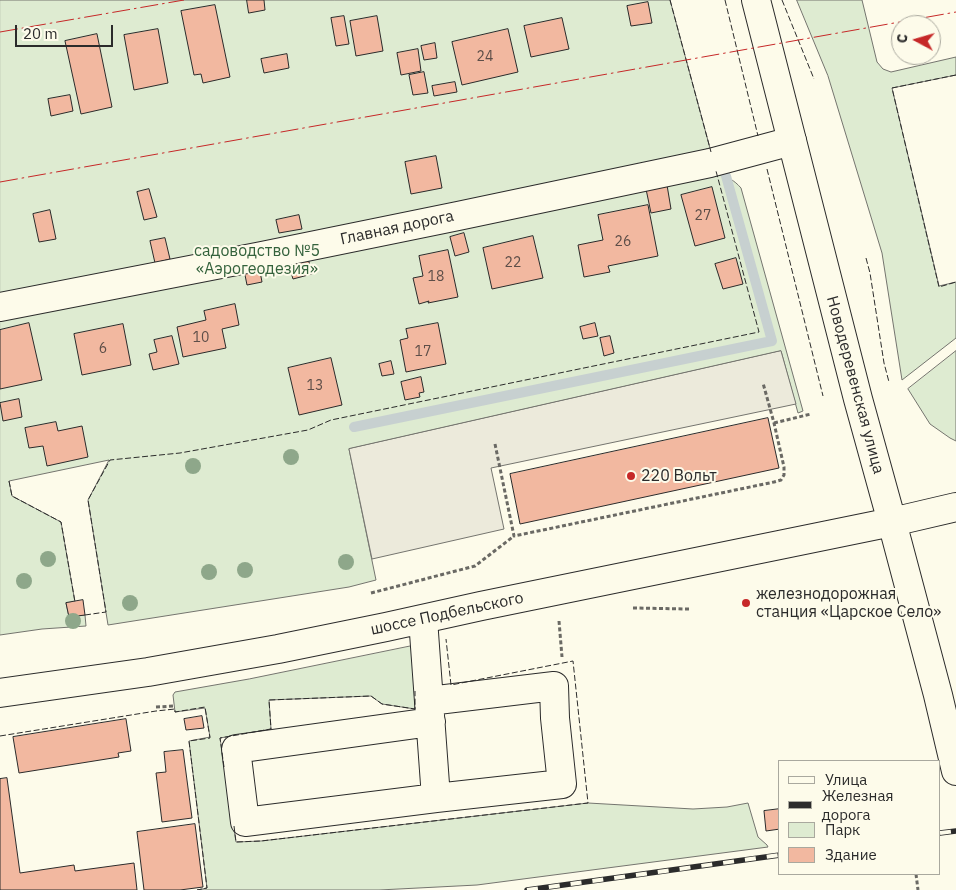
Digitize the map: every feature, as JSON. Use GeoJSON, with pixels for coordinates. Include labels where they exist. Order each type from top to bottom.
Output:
{"type":"FeatureCollection","features":[{"type":"Feature","properties":{"kind":"street","name":"Новодеревенская улица"},"geometry":{"type":"LineString","coordinates":[[756,0],[858,399],[892,522],[947,693],[956,770]]}},
{"type":"Feature","properties":{"kind":"street","name":"Главная дорога"},"geometry":{"type":"LineString","coordinates":[[0,307],[497,208],[710,163],[792,141]]}},
{"type":"Feature","properties":{"kind":"street","name":"шоссе Подбельского"},"geometry":{"type":"LineString","coordinates":[[0,693],[157,670],[386,628],[520,598],[892,522],[956,507]]}},
{"type":"Feature","properties":{"kind":"street"},"geometry":{"type":"LineString","coordinates":[[423,619],[436,798]]}},
{"type":"Feature","properties":{"kind":"street"},"geometry":{"type":"LineString","coordinates":[[554,686],[555,718],[562,784],[436,798],[245,822],[236,749],[554,686]]}},
{"type":"Feature","properties":{"kind":"path"},"geometry":{"type":"LineString","coordinates":[[371,593],[475,566],[514,536],[781,480],[784,475],[784,468],[763,382]]}},
{"type":"Feature","properties":{"kind":"path"},"geometry":{"type":"LineString","coordinates":[[774,423],[811,414]]}},
{"type":"Feature","properties":{"kind":"path"},"geometry":{"type":"LineString","coordinates":[[494,444],[514,536]]}},
{"type":"Feature","properties":{"kind":"path"},"geometry":{"type":"LineString","coordinates":[[156,707],[174,706]]}},
{"type":"Feature","properties":{"kind":"path"},"geometry":{"type":"LineString","coordinates":[[916,875],[918,890]]}},
{"type":"Feature","properties":{"kind":"green space","name":"садоводство №5 «Аэрогеодезия»"},"geometry":{"type":"Polygon","coordinates":[[[0,0],[670,0],[717,174],[730,179],[741,188],[803,411],[798,413],[781,351],[349,449],[376,580],[349,587],[108,625],[88,500],[109,460],[9,481],[12,496],[61,522],[75,602],[66,603],[69,617],[85,615],[86,626],[42,629],[0,635],[0,0]]]}},
{"type":"Feature","properties":{"kind":"green space"},"geometry":{"type":"Polygon","coordinates":[[[797,0],[862,0],[877,62],[883,69],[891,72],[921,65],[941,65],[941,60],[956,57],[956,75],[892,88],[939,286],[956,282],[956,338],[902,380],[882,253],[828,76],[797,0]]]}},
{"type":"Feature","properties":{"kind":"green space"},"geometry":{"type":"Polygon","coordinates":[[[956,351],[956,441],[930,424],[908,389],[956,351]]]}},
{"type":"Feature","properties":{"kind":"green space"},"geometry":{"type":"Polygon","coordinates":[[[412,646],[415,709],[382,704],[371,696],[269,700],[271,729],[220,738],[236,842],[261,841],[588,803],[693,809],[727,807],[748,803],[758,837],[768,847],[477,885],[379,890],[197,890],[207,888],[189,741],[210,737],[205,708],[175,712],[173,695],[175,692],[412,646]]]}},
{"type":"Feature","properties":{"kind":"shaded area"},"geometry":{"type":"Polygon","coordinates":[[[781,351],[796,404],[491,468],[504,529],[372,559],[349,449],[781,351]]]}},
{"type":"Feature","properties":{"kind":"building"},"geometry":{"type":"Polygon","coordinates":[[[247,0],[264,0],[265,10],[249,13],[247,0]]]}},
{"type":"Feature","properties":{"kind":"building"},"geometry":{"type":"Polygon","coordinates":[[[648,2],[652,23],[631,26],[627,6],[648,2]]]}},
{"type":"Feature","properties":{"kind":"building"},"geometry":{"type":"Polygon","coordinates":[[[215,5],[230,77],[203,83],[201,74],[194,75],[181,11],[215,5]]]}},
{"type":"Feature","properties":{"kind":"building"},"geometry":{"type":"Polygon","coordinates":[[[344,16],[349,44],[336,46],[331,18],[344,16]]]}},
{"type":"Feature","properties":{"kind":"building"},"geometry":{"type":"Polygon","coordinates":[[[377,16],[383,51],[356,56],[350,21],[377,16]]]}},
{"type":"Feature","properties":{"kind":"building"},"geometry":{"type":"Polygon","coordinates":[[[562,18],[569,49],[531,57],[524,26],[562,18]]]}},
{"type":"Feature","properties":{"kind":"building"},"geometry":{"type":"Polygon","coordinates":[[[158,29],[168,83],[134,90],[124,35],[158,29]]]}},
{"type":"Feature","properties":{"kind":"building"},"geometry":{"type":"Polygon","coordinates":[[[508,29],[518,72],[462,85],[452,42],[508,29]]]}},
{"type":"Feature","properties":{"kind":"building"},"geometry":{"type":"Polygon","coordinates":[[[97,34],[112,107],[81,114],[65,41],[97,34]]]}},
{"type":"Feature","properties":{"kind":"building"},"geometry":{"type":"Polygon","coordinates":[[[435,43],[437,58],[424,60],[421,46],[435,43]]]}},
{"type":"Feature","properties":{"kind":"building"},"geometry":{"type":"Polygon","coordinates":[[[418,49],[421,71],[401,75],[397,53],[418,49]]]}},
{"type":"Feature","properties":{"kind":"building"},"geometry":{"type":"Polygon","coordinates":[[[287,54],[289,68],[264,73],[261,59],[287,54]]]}},
{"type":"Feature","properties":{"kind":"building"},"geometry":{"type":"Polygon","coordinates":[[[424,72],[428,93],[413,95],[409,75],[424,72]]]}},
{"type":"Feature","properties":{"kind":"building"},"geometry":{"type":"Polygon","coordinates":[[[455,82],[457,92],[434,96],[432,86],[455,82]]]}},
{"type":"Feature","properties":{"kind":"building"},"geometry":{"type":"Polygon","coordinates":[[[70,95],[73,111],[51,116],[48,99],[70,95]]]}},
{"type":"Feature","properties":{"kind":"building"},"geometry":{"type":"Polygon","coordinates":[[[436,156],[442,188],[411,194],[405,162],[436,156]]]}},
{"type":"Feature","properties":{"kind":"building"},"geometry":{"type":"Polygon","coordinates":[[[667,185],[671,209],[651,213],[646,189],[667,185]]]}},
{"type":"Feature","properties":{"kind":"building"},"geometry":{"type":"Polygon","coordinates":[[[712,187],[725,238],[695,246],[681,195],[712,187]]]}},
{"type":"Feature","properties":{"kind":"building"},"geometry":{"type":"Polygon","coordinates":[[[149,189],[157,217],[144,220],[137,192],[149,189]]]}},
{"type":"Feature","properties":{"kind":"building"},"geometry":{"type":"Polygon","coordinates":[[[648,205],[658,256],[608,266],[610,272],[584,277],[578,245],[603,240],[598,215],[648,205]]]}},
{"type":"Feature","properties":{"kind":"building"},"geometry":{"type":"Polygon","coordinates":[[[50,210],[56,239],[39,242],[33,214],[50,210]]]}},
{"type":"Feature","properties":{"kind":"building"},"geometry":{"type":"Polygon","coordinates":[[[299,215],[302,229],[279,233],[276,220],[299,215]]]}},
{"type":"Feature","properties":{"kind":"building"},"geometry":{"type":"Polygon","coordinates":[[[464,233],[469,252],[455,256],[450,237],[464,233]]]}},
{"type":"Feature","properties":{"kind":"building"},"geometry":{"type":"Polygon","coordinates":[[[533,236],[543,278],[492,289],[483,248],[533,236]]]}},
{"type":"Feature","properties":{"kind":"building"},"geometry":{"type":"Polygon","coordinates":[[[165,238],[170,259],[155,263],[150,241],[165,238]]]}},
{"type":"Feature","properties":{"kind":"building"},"geometry":{"type":"Polygon","coordinates":[[[448,250],[458,297],[419,304],[413,278],[423,276],[419,256],[448,250]]]}},
{"type":"Feature","properties":{"kind":"building"},"geometry":{"type":"Polygon","coordinates":[[[308,258],[312,274],[293,279],[288,263],[308,258]]]}},
{"type":"Feature","properties":{"kind":"building"},"geometry":{"type":"Polygon","coordinates":[[[736,258],[743,284],[723,289],[715,264],[736,258]]]}},
{"type":"Feature","properties":{"kind":"building"},"geometry":{"type":"Polygon","coordinates":[[[259,266],[262,282],[247,285],[244,270],[259,266]]]}},
{"type":"Feature","properties":{"kind":"building"},"geometry":{"type":"Polygon","coordinates":[[[235,304],[239,325],[222,329],[226,348],[183,357],[177,327],[206,320],[204,311],[235,304]]]}},
{"type":"Feature","properties":{"kind":"building"},"geometry":{"type":"Polygon","coordinates":[[[29,323],[42,380],[0,389],[0,330],[29,323]]]}},
{"type":"Feature","properties":{"kind":"building"},"geometry":{"type":"Polygon","coordinates":[[[438,323],[446,364],[406,372],[400,340],[408,338],[406,329],[438,323]]]}},
{"type":"Feature","properties":{"kind":"building"},"geometry":{"type":"Polygon","coordinates":[[[595,323],[598,336],[583,339],[580,327],[595,323]]]}},
{"type":"Feature","properties":{"kind":"building"},"geometry":{"type":"Polygon","coordinates":[[[123,324],[131,365],[82,375],[74,334],[123,324]]]}},
{"type":"Feature","properties":{"kind":"building"},"geometry":{"type":"Polygon","coordinates":[[[172,336],[179,364],[153,370],[149,354],[157,352],[154,340],[172,336]]]}},
{"type":"Feature","properties":{"kind":"building"},"geometry":{"type":"Polygon","coordinates":[[[610,336],[614,353],[604,356],[600,338],[610,336]]]}},
{"type":"Feature","properties":{"kind":"building"},"geometry":{"type":"Polygon","coordinates":[[[331,358],[342,405],[299,415],[288,368],[331,358]]]}},
{"type":"Feature","properties":{"kind":"building"},"geometry":{"type":"Polygon","coordinates":[[[391,361],[394,374],[382,376],[379,364],[391,361]]]}},
{"type":"Feature","properties":{"kind":"building"},"geometry":{"type":"Polygon","coordinates":[[[421,377],[424,392],[419,393],[420,397],[405,400],[401,382],[421,377]]]}},
{"type":"Feature","properties":{"kind":"building"},"geometry":{"type":"Polygon","coordinates":[[[19,399],[22,417],[3,421],[0,403],[19,399]]]}},
{"type":"Feature","properties":{"kind":"building"},"geometry":{"type":"Polygon","coordinates":[[[768,418],[779,468],[520,524],[510,474],[768,418]]]}},
{"type":"Feature","properties":{"kind":"building"},"geometry":{"type":"Polygon","coordinates":[[[56,422],[58,431],[82,426],[88,457],[47,466],[43,446],[29,448],[25,428],[56,422]]]}},
{"type":"Feature","properties":{"kind":"building"},"geometry":{"type":"Polygon","coordinates":[[[83,600],[85,615],[69,617],[66,603],[83,600]]]}},
{"type":"Feature","properties":{"kind":"building"},"geometry":{"type":"Polygon","coordinates":[[[202,716],[204,728],[186,730],[184,719],[202,716]]]}},
{"type":"Feature","properties":{"kind":"building"},"geometry":{"type":"Polygon","coordinates":[[[126,719],[131,751],[118,753],[119,757],[19,773],[13,737],[126,719]]]}},
{"type":"Feature","properties":{"kind":"building"},"geometry":{"type":"Polygon","coordinates":[[[183,750],[192,818],[162,822],[156,773],[166,772],[164,752],[183,750]]]}},
{"type":"Feature","properties":{"kind":"building"},"geometry":{"type":"Polygon","coordinates":[[[7,778],[20,873],[74,865],[75,871],[134,863],[137,890],[0,890],[0,779],[7,778]]]}},
{"type":"Feature","properties":{"kind":"building"},"geometry":{"type":"Polygon","coordinates":[[[778,809],[778,829],[766,831],[764,811],[778,809]]]}},
{"type":"Feature","properties":{"kind":"building"},"geometry":{"type":"Polygon","coordinates":[[[195,824],[203,887],[180,890],[144,890],[137,832],[195,824]]]}},
{"type":"Feature","properties":{"kind":"waterway"},"geometry":{"type":"LineString","coordinates":[[354,427],[772,341],[726,176]]}},
{"type":"Feature","properties":{"kind":"railway"},"geometry":{"type":"LineString","coordinates":[[941,833],[956,831]]}},
{"type":"Feature","properties":{"kind":"railway"},"geometry":{"type":"LineString","coordinates":[[527,890],[778,855]]}},
{"type":"Feature","properties":{"kind":"fence"},"geometry":{"type":"LineString","coordinates":[[670,0],[711,152]]}},
{"type":"Feature","properties":{"kind":"fence"},"geometry":{"type":"LineString","coordinates":[[725,0],[758,136]]}},
{"type":"Feature","properties":{"kind":"fence"},"geometry":{"type":"LineString","coordinates":[[782,0],[814,79]]}},
{"type":"Feature","properties":{"kind":"fence"},"geometry":{"type":"LineString","coordinates":[[956,75],[892,88],[939,287],[956,282]]}},
{"type":"Feature","properties":{"kind":"fence"},"geometry":{"type":"LineString","coordinates":[[767,169],[823,396]]}},
{"type":"Feature","properties":{"kind":"fence"},"geometry":{"type":"LineString","coordinates":[[85,615],[106,612],[88,500],[110,460],[180,453],[308,430],[331,420],[759,332],[716,171]]}},
{"type":"Feature","properties":{"kind":"fence"},"geometry":{"type":"LineString","coordinates":[[866,258],[889,382]]}},
{"type":"Feature","properties":{"kind":"fence"},"geometry":{"type":"LineString","coordinates":[[9,481],[12,496],[61,522],[75,602]]}},
{"type":"Feature","properties":{"kind":"fence"},"geometry":{"type":"LineString","coordinates":[[234,826],[236,842],[261,841],[588,803],[573,661],[451,685],[446,639]]}},
{"type":"Feature","properties":{"kind":"fence"},"geometry":{"type":"LineString","coordinates":[[224,767],[220,738],[271,729],[269,700],[371,696],[382,704],[415,709],[415,691]]}},
{"type":"Feature","properties":{"kind":"fence"},"geometry":{"type":"LineString","coordinates":[[0,736],[156,711],[175,709],[175,712],[205,707],[210,738],[189,741],[207,888],[197,890]]}},
{"type":"Feature","properties":{"kind":"power"},"geometry":{"type":"LineString","coordinates":[[0,32],[184,0]]}},
{"type":"Feature","properties":{"kind":"power"},"geometry":{"type":"LineString","coordinates":[[0,182],[956,12]]}},
{"type":"Feature","properties":{"kind":"place","name":"220 Вольт"},"geometry":{"type":"Point","coordinates":[631,476]}},
{"type":"Feature","properties":{"kind":"place","name":"железнодорожная станция «Царское Село»"},"geometry":{"type":"Point","coordinates":[746,603]}}]}
